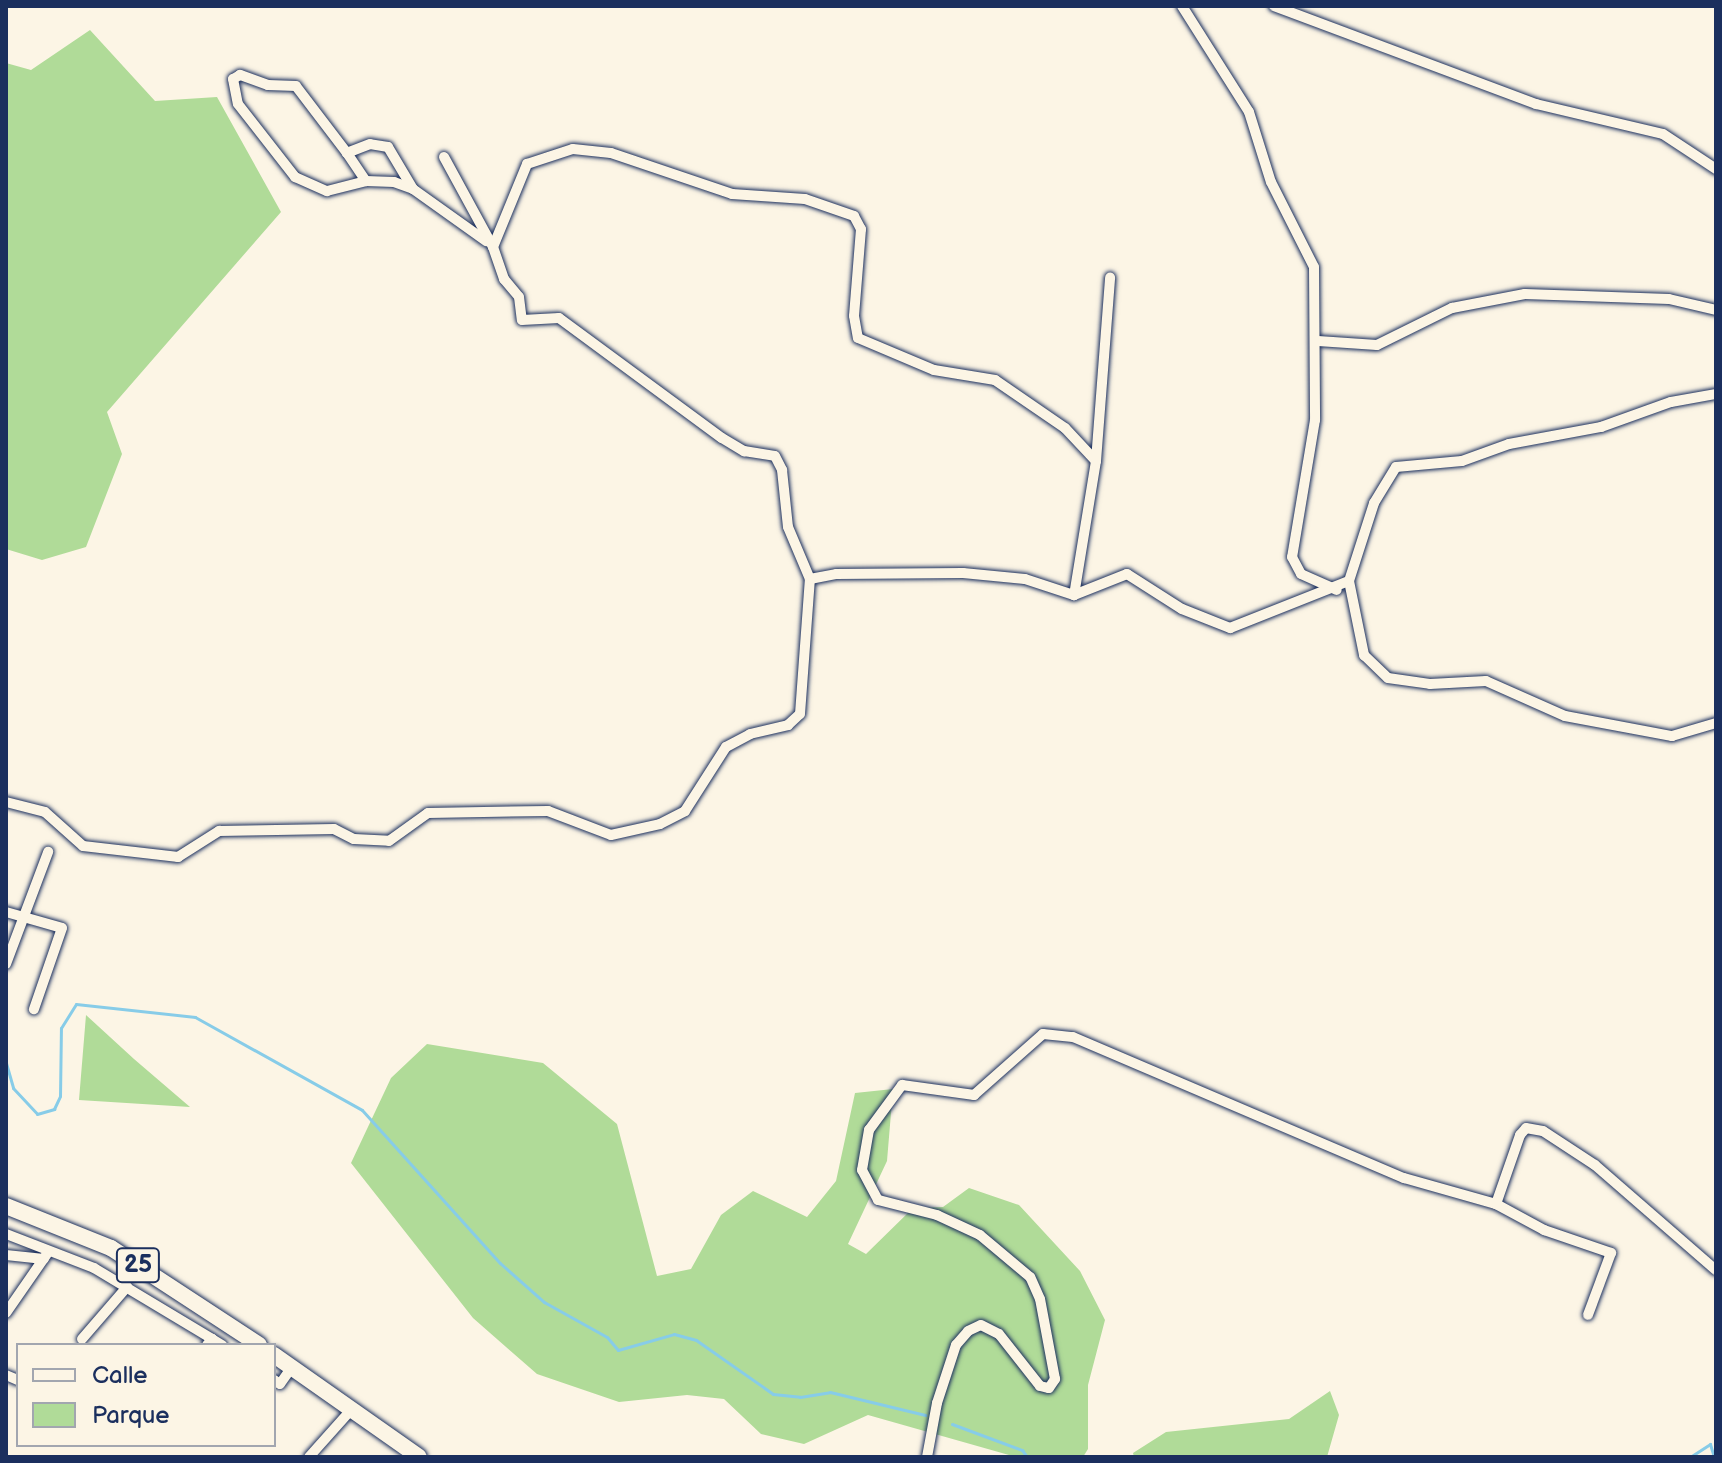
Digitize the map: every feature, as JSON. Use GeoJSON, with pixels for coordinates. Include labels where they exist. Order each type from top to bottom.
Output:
{"type":"FeatureCollection","features":[{"type":"Feature","properties":{"kind":"main road","name":"25"},"geometry":{"type":"LineString","coordinates":[[6,1206],[111,1248],[256,1343]]}},
{"type":"Feature","properties":{"kind":"main road"},"geometry":{"type":"LineString","coordinates":[[276,1356],[419,1457]]}},
{"type":"Feature","properties":{"kind":"street"},"geometry":{"type":"LineString","coordinates":[[1182,6],[1249,112],[1271,182],[1303,238],[1317,284],[1315,420],[1292,557],[1301,574],[1337,590]]}},
{"type":"Feature","properties":{"kind":"street"},"geometry":{"type":"LineString","coordinates":[[1274,6],[1536,104],[1663,134],[1716,169]]}},
{"type":"Feature","properties":{"kind":"street"},"geometry":{"type":"LineString","coordinates":[[366,181],[296,86],[268,85],[240,75],[233,79],[238,104],[295,177],[327,191],[366,181],[413,189]]}},
{"type":"Feature","properties":{"kind":"street"},"geometry":{"type":"LineString","coordinates":[[347,153],[370,144],[388,147],[413,189],[493,247]]}},
{"type":"Feature","properties":{"kind":"street"},"geometry":{"type":"LineString","coordinates":[[493,247],[527,164],[573,149],[611,153],[732,194],[791,197],[847,212],[861,229],[854,316],[858,338],[934,370],[995,380],[1052,417],[1096,461]]}},
{"type":"Feature","properties":{"kind":"street"},"geometry":{"type":"LineString","coordinates":[[6,802],[45,812],[83,846],[178,857],[219,831],[334,829],[354,839],[389,841],[428,813],[548,811],[611,835],[660,824],[685,811],[726,747],[750,734],[788,725],[800,714],[810,579],[788,527],[782,470],[775,456],[744,451],[722,438],[559,318],[522,320],[519,297],[501,273],[493,247],[444,157]]}},
{"type":"Feature","properties":{"kind":"street"},"geometry":{"type":"LineString","coordinates":[[1074,595],[1096,461],[1110,278]]}},
{"type":"Feature","properties":{"kind":"street"},"geometry":{"type":"LineString","coordinates":[[1318,341],[1377,345],[1452,308],[1525,294],[1669,299],[1716,310]]}},
{"type":"Feature","properties":{"kind":"street"},"geometry":{"type":"LineString","coordinates":[[810,579],[925,571],[1025,579],[1074,595],[1127,574],[1182,609],[1239,628],[1337,590],[1349,581],[1374,503],[1396,467],[1462,461],[1509,444],[1601,427],[1671,402],[1716,394]]}},
{"type":"Feature","properties":{"kind":"street"},"geometry":{"type":"LineString","coordinates":[[1349,581],[1355,590],[1364,655],[1388,678],[1430,684],[1486,681],[1565,716],[1672,736],[1716,723]]}},
{"type":"Feature","properties":{"kind":"street"},"geometry":{"type":"LineString","coordinates":[[6,964],[48,852]]}},
{"type":"Feature","properties":{"kind":"street"},"geometry":{"type":"LineString","coordinates":[[6,912],[62,928],[34,1009]]}},
{"type":"Feature","properties":{"kind":"street"},"geometry":{"type":"LineString","coordinates":[[927,1457],[937,1403],[956,1345],[974,1327],[999,1334],[1040,1386],[1049,1388],[1055,1379],[1040,1299],[1017,1262],[980,1235],[937,1215],[878,1200],[864,1183],[869,1130],[902,1085],[974,1095],[1036,1037],[1055,1033],[1404,1178],[1496,1204],[1544,1230],[1613,1256],[1588,1315]]}},
{"type":"Feature","properties":{"kind":"street"},"geometry":{"type":"LineString","coordinates":[[1496,1204],[1520,1135],[1526,1128],[1543,1131],[1595,1165],[1716,1270]]}},
{"type":"Feature","properties":{"kind":"street"},"geometry":{"type":"LineString","coordinates":[[6,1234],[46,1255],[127,1287],[214,1343]]}},
{"type":"Feature","properties":{"kind":"street"},"geometry":{"type":"LineString","coordinates":[[6,1255],[46,1255]]}},
{"type":"Feature","properties":{"kind":"street"},"geometry":{"type":"LineString","coordinates":[[6,1313],[46,1255]]}},
{"type":"Feature","properties":{"kind":"street"},"geometry":{"type":"LineString","coordinates":[[82,1339],[127,1287]]}},
{"type":"Feature","properties":{"kind":"street"},"geometry":{"type":"LineString","coordinates":[[276,1381],[280,1384],[292,1367]]}},
{"type":"Feature","properties":{"kind":"street"},"geometry":{"type":"LineString","coordinates":[[309,1457],[351,1410]]}},
{"type":"Feature","properties":{"kind":"green space"},"geometry":{"type":"Polygon","coordinates":[[[90,30],[155,101],[217,97],[281,212],[107,412],[122,454],[86,547],[42,560],[6,549],[6,63],[31,70],[90,30]]]}},
{"type":"Feature","properties":{"kind":"green space"},"geometry":{"type":"Polygon","coordinates":[[[86,1015],[134,1059],[190,1107],[79,1100],[86,1015]]]}},
{"type":"Feature","properties":{"kind":"green space"},"geometry":{"type":"Polygon","coordinates":[[[427,1044],[543,1063],[617,1124],[657,1276],[691,1269],[721,1215],[753,1191],[807,1217],[836,1181],[855,1093],[893,1089],[887,1161],[848,1244],[866,1254],[913,1208],[943,1207],[969,1188],[1019,1205],[1080,1271],[1105,1320],[1088,1385],[1088,1449],[1083,1457],[1016,1457],[868,1415],[804,1444],[761,1434],[724,1399],[687,1395],[619,1402],[537,1374],[473,1318],[351,1163],[391,1078],[427,1044]]]}},
{"type":"Feature","properties":{"kind":"green space"},"geometry":{"type":"Polygon","coordinates":[[[1330,1391],[1339,1415],[1327,1457],[1134,1457],[1133,1453],[1166,1432],[1289,1419],[1330,1391]]]}},
{"type":"Feature","properties":{"kind":"waterway"},"geometry":{"type":"LineString","coordinates":[[6,1063],[13,1088],[37,1114],[54,1109],[60,1096],[61,1028],[76,1004],[195,1017],[362,1110],[500,1263],[544,1302],[607,1337],[618,1350],[674,1334],[696,1340],[773,1394],[800,1397],[830,1392],[925,1415]]}},
{"type":"Feature","properties":{"kind":"waterway"},"geometry":{"type":"LineString","coordinates":[[952,1424],[1022,1450],[1027,1457]]}},
{"type":"Feature","properties":{"kind":"waterway"},"geometry":{"type":"LineString","coordinates":[[1690,1457],[1710,1444],[1714,1457]]}}]}
